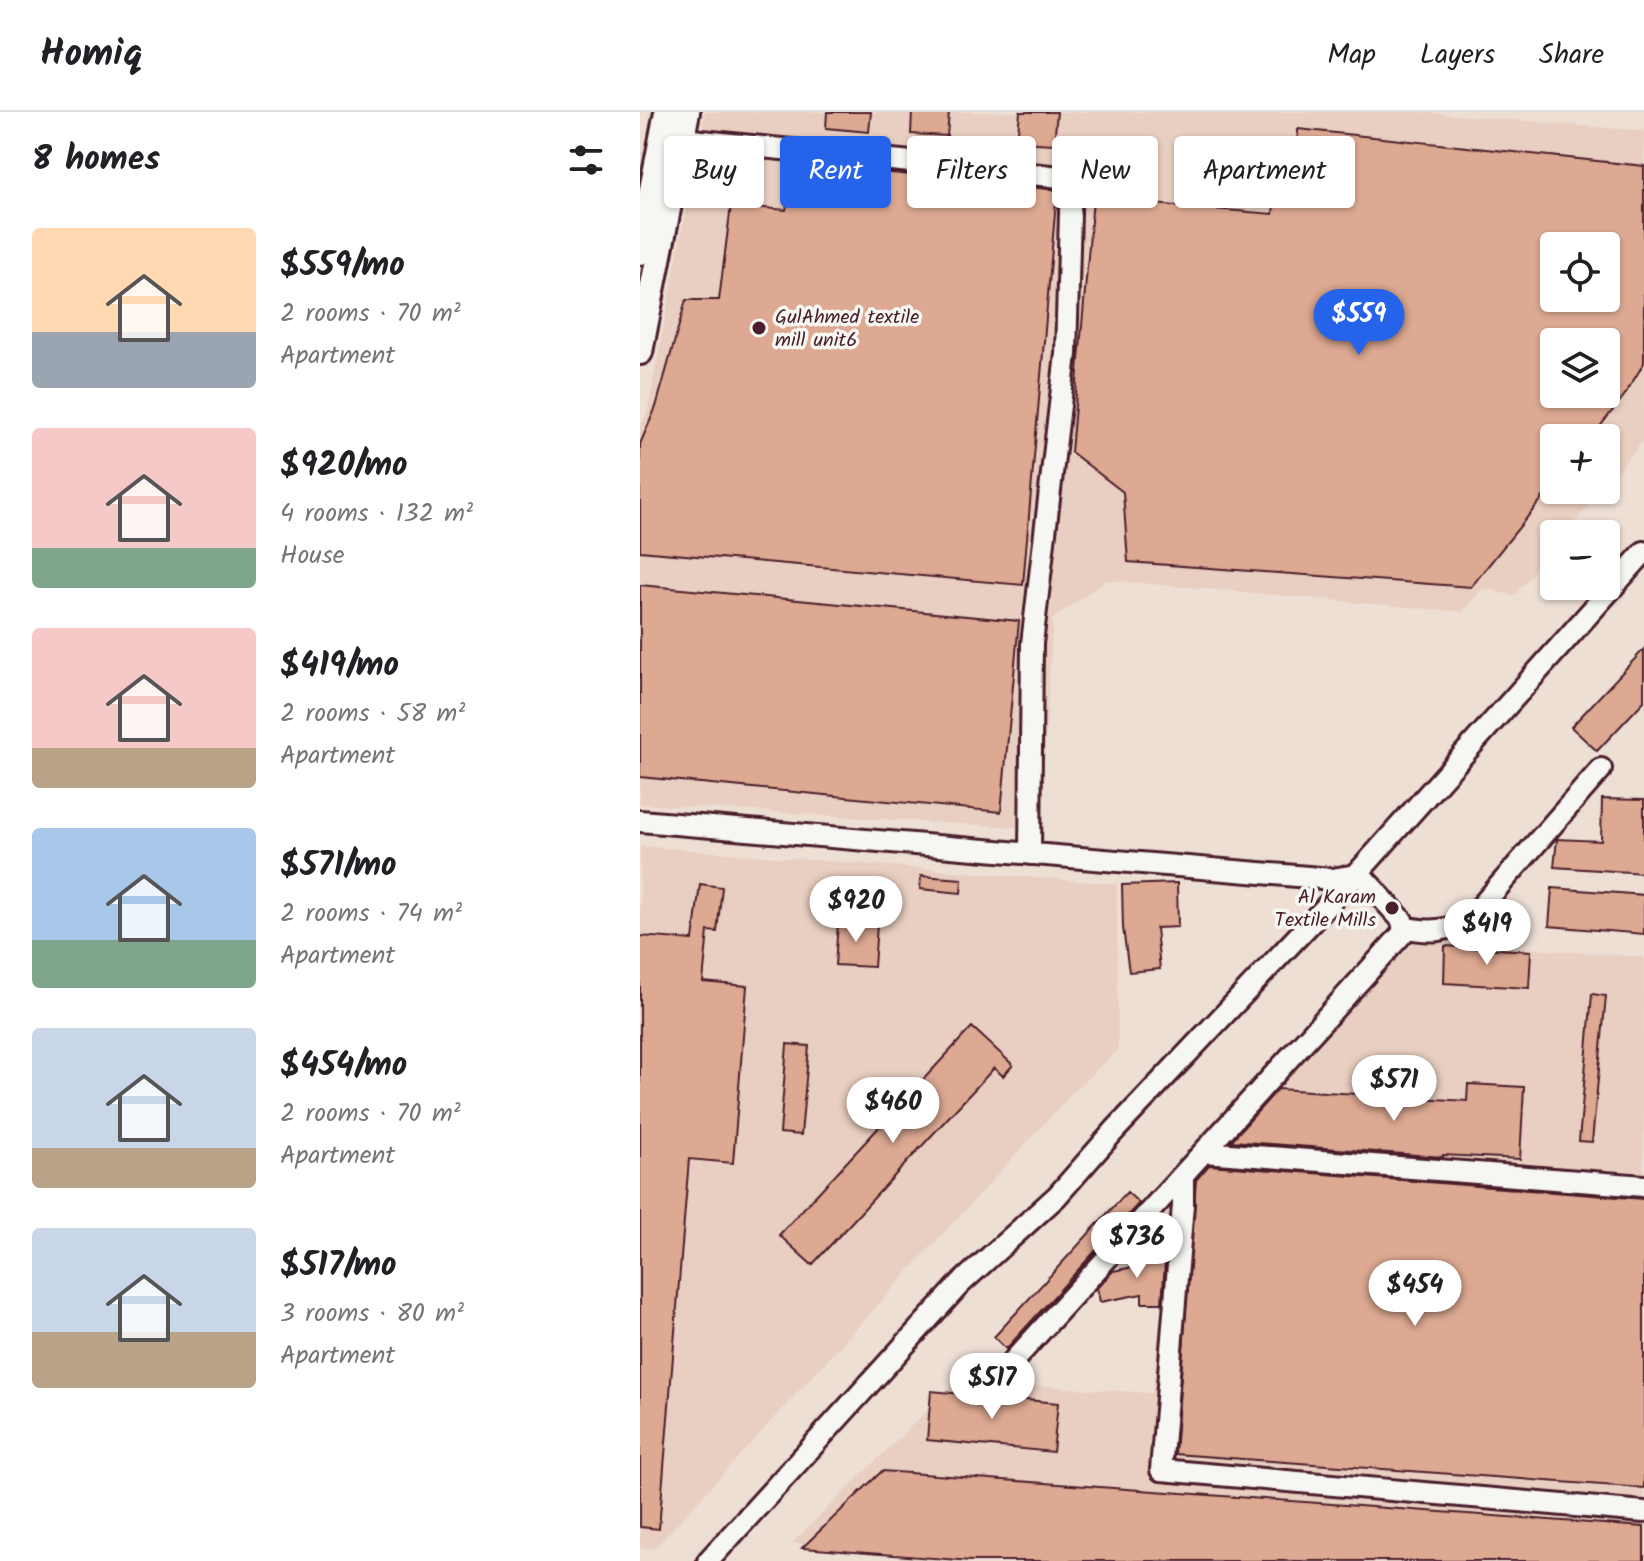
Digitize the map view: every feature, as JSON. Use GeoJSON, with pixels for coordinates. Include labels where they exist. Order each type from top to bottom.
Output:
{"type":"FeatureCollection","features":[{"type":"Feature","properties":{"kind":"main road"},"geometry":{"type":"LineString","coordinates":[[640,252],[667,112]]}},
{"type":"Feature","properties":{"kind":"main road"},"geometry":{"type":"LineString","coordinates":[[683,136],[687,112]]}},
{"type":"Feature","properties":{"kind":"main road"},"geometry":{"type":"LineString","coordinates":[[640,352],[668,208]]}},
{"type":"Feature","properties":{"kind":"street"},"geometry":{"type":"LineString","coordinates":[[764,147],[1071,178],[1066,354],[1032,644],[1030,854]]}},
{"type":"Feature","properties":{"kind":"street"},"geometry":{"type":"LineString","coordinates":[[708,1561],[960,1284],[1057,1196],[1115,1130],[1357,873],[1644,552]]}},
{"type":"Feature","properties":{"kind":"street"},"geometry":{"type":"LineString","coordinates":[[1403,927],[1439,931],[1456,927],[1471,918],[1601,769]]}},
{"type":"Feature","properties":{"kind":"street"},"geometry":{"type":"LineString","coordinates":[[640,821],[1332,879],[1357,873]]}},
{"type":"Feature","properties":{"kind":"street"},"geometry":{"type":"LineString","coordinates":[[996,1380],[1404,932],[1402,920],[1357,873]]}},
{"type":"Feature","properties":{"kind":"street"},"geometry":{"type":"LineString","coordinates":[[1204,1152],[1644,1186]]}},
{"type":"Feature","properties":{"kind":"street"},"geometry":{"type":"LineString","coordinates":[[1183,1175],[1161,1470],[1644,1512]]}},
{"type":"Feature","properties":{"kind":"shaded area"},"geometry":{"type":"Polygon","coordinates":[[[705,112],[1421,112],[1644,131],[1644,439],[1620,468],[1620,424],[1540,424],[1540,504],[1590,504],[1577,520],[1540,520],[1540,565],[1514,596],[1483,588],[1462,612],[1106,580],[1053,619],[1040,829],[640,804],[640,427],[647,413],[687,208],[764,208],[764,136],[700,136],[705,112]]]}},
{"type":"Feature","properties":{"kind":"shaded area"},"geometry":{"type":"Polygon","coordinates":[[[640,846],[1117,884],[1118,1050],[1074,1091],[654,1549],[640,1548],[640,846]]]}},
{"type":"Feature","properties":{"kind":"shaded area"},"geometry":{"type":"Polygon","coordinates":[[[1416,940],[1644,957],[1644,1561],[999,1561],[792,1543],[957,1381],[1152,1393],[1174,1195],[1416,940]]]}},
{"type":"Feature","properties":{"kind":"building"},"geometry":{"type":"Polygon","coordinates":[[[827,112],[871,112],[869,132],[826,128],[827,112]]]}},
{"type":"Feature","properties":{"kind":"building"},"geometry":{"type":"Polygon","coordinates":[[[912,112],[949,112],[947,136],[911,134],[912,112]]]}},
{"type":"Feature","properties":{"kind":"building"},"geometry":{"type":"Polygon","coordinates":[[[1020,112],[1057,112],[1052,144],[1036,143],[1036,136],[1018,136],[1020,112]]]}},
{"type":"Feature","properties":{"kind":"building"},"geometry":{"type":"Polygon","coordinates":[[[1298,129],[1644,166],[1644,363],[1620,401],[1620,328],[1540,328],[1540,408],[1615,408],[1602,424],[1540,424],[1540,501],[1471,587],[1128,562],[1123,492],[1071,452],[1092,208],[1158,208],[1158,204],[1273,214],[1274,208],[1355,208],[1355,136],[1298,136],[1298,129]]]}},
{"type":"Feature","properties":{"kind":"building"},"geometry":{"type":"Polygon","coordinates":[[[891,173],[907,175],[907,208],[1036,208],[1036,188],[1052,189],[1052,208],[1055,208],[1023,585],[640,551],[640,444],[656,407],[686,300],[719,300],[731,208],[891,208],[891,173]]]}},
{"type":"Feature","properties":{"kind":"building"},"geometry":{"type":"Polygon","coordinates":[[[640,585],[1019,621],[1001,812],[640,777],[640,585]]]}},
{"type":"Feature","properties":{"kind":"building"},"geometry":{"type":"Polygon","coordinates":[[[1644,649],[1644,701],[1597,751],[1571,727],[1644,649]]]}},
{"type":"Feature","properties":{"kind":"building"},"geometry":{"type":"Polygon","coordinates":[[[1602,799],[1644,800],[1644,873],[1554,867],[1557,839],[1601,841],[1602,799]]]}},
{"type":"Feature","properties":{"kind":"building"},"geometry":{"type":"Polygon","coordinates":[[[921,876],[962,879],[961,893],[920,889],[921,876]]]}},
{"type":"Feature","properties":{"kind":"building"},"geometry":{"type":"Polygon","coordinates":[[[1177,883],[1178,927],[1156,928],[1160,969],[1129,972],[1123,928],[1122,885],[1177,883]]]}},
{"type":"Feature","properties":{"kind":"building"},"geometry":{"type":"Polygon","coordinates":[[[700,884],[722,887],[717,932],[708,931],[703,982],[747,986],[733,1163],[689,1159],[659,1529],[640,1527],[640,936],[693,940],[700,884]]]}},
{"type":"Feature","properties":{"kind":"building"},"geometry":{"type":"Polygon","coordinates":[[[1552,888],[1644,895],[1644,934],[1549,926],[1552,888]]]}},
{"type":"Feature","properties":{"kind":"building"},"geometry":{"type":"Polygon","coordinates":[[[838,922],[877,924],[874,967],[835,965],[838,922]]]}},
{"type":"Feature","properties":{"kind":"building"},"geometry":{"type":"Polygon","coordinates":[[[1445,946],[1531,951],[1529,988],[1444,983],[1445,946]]]}},
{"type":"Feature","properties":{"kind":"building"},"geometry":{"type":"Polygon","coordinates":[[[1592,994],[1606,996],[1592,1142],[1579,1141],[1592,994]]]}},
{"type":"Feature","properties":{"kind":"building"},"geometry":{"type":"Polygon","coordinates":[[[972,1027],[1013,1065],[1003,1076],[994,1068],[812,1265],[779,1235],[972,1027]]]}},
{"type":"Feature","properties":{"kind":"building"},"geometry":{"type":"Polygon","coordinates":[[[787,1044],[809,1046],[801,1135],[780,1133],[787,1044]]]}},
{"type":"Feature","properties":{"kind":"building"},"geometry":{"type":"Polygon","coordinates":[[[1468,1084],[1524,1087],[1520,1159],[1443,1157],[1231,1141],[1278,1089],[1467,1101],[1468,1084]]]}},
{"type":"Feature","properties":{"kind":"building"},"geometry":{"type":"Polygon","coordinates":[[[1209,1165],[1644,1199],[1644,1488],[1175,1454],[1196,1180],[1209,1165]]]}},
{"type":"Feature","properties":{"kind":"building"},"geometry":{"type":"Polygon","coordinates":[[[1127,1192],[1139,1203],[1006,1349],[994,1337],[1127,1192]]]}},
{"type":"Feature","properties":{"kind":"building"},"geometry":{"type":"Polygon","coordinates":[[[1144,1249],[1166,1250],[1162,1303],[1142,1303],[1142,1294],[1100,1302],[1097,1288],[1113,1271],[1144,1265],[1144,1249]]]}},
{"type":"Feature","properties":{"kind":"building"},"geometry":{"type":"Polygon","coordinates":[[[931,1391],[1058,1403],[1053,1452],[927,1440],[931,1391]]]}},
{"type":"Feature","properties":{"kind":"building"},"geometry":{"type":"Polygon","coordinates":[[[882,1471],[1644,1527],[1644,1561],[972,1561],[802,1548],[882,1471]]]}},
{"type":"Feature","properties":{"kind":"place","name":"GulAhmed textile mill unit6"},"geometry":{"type":"Point","coordinates":[759,328]}},
{"type":"Feature","properties":{"kind":"place","name":"Al Karam Textile Mills"},"geometry":{"type":"Point","coordinates":[1392,908]}}]}
